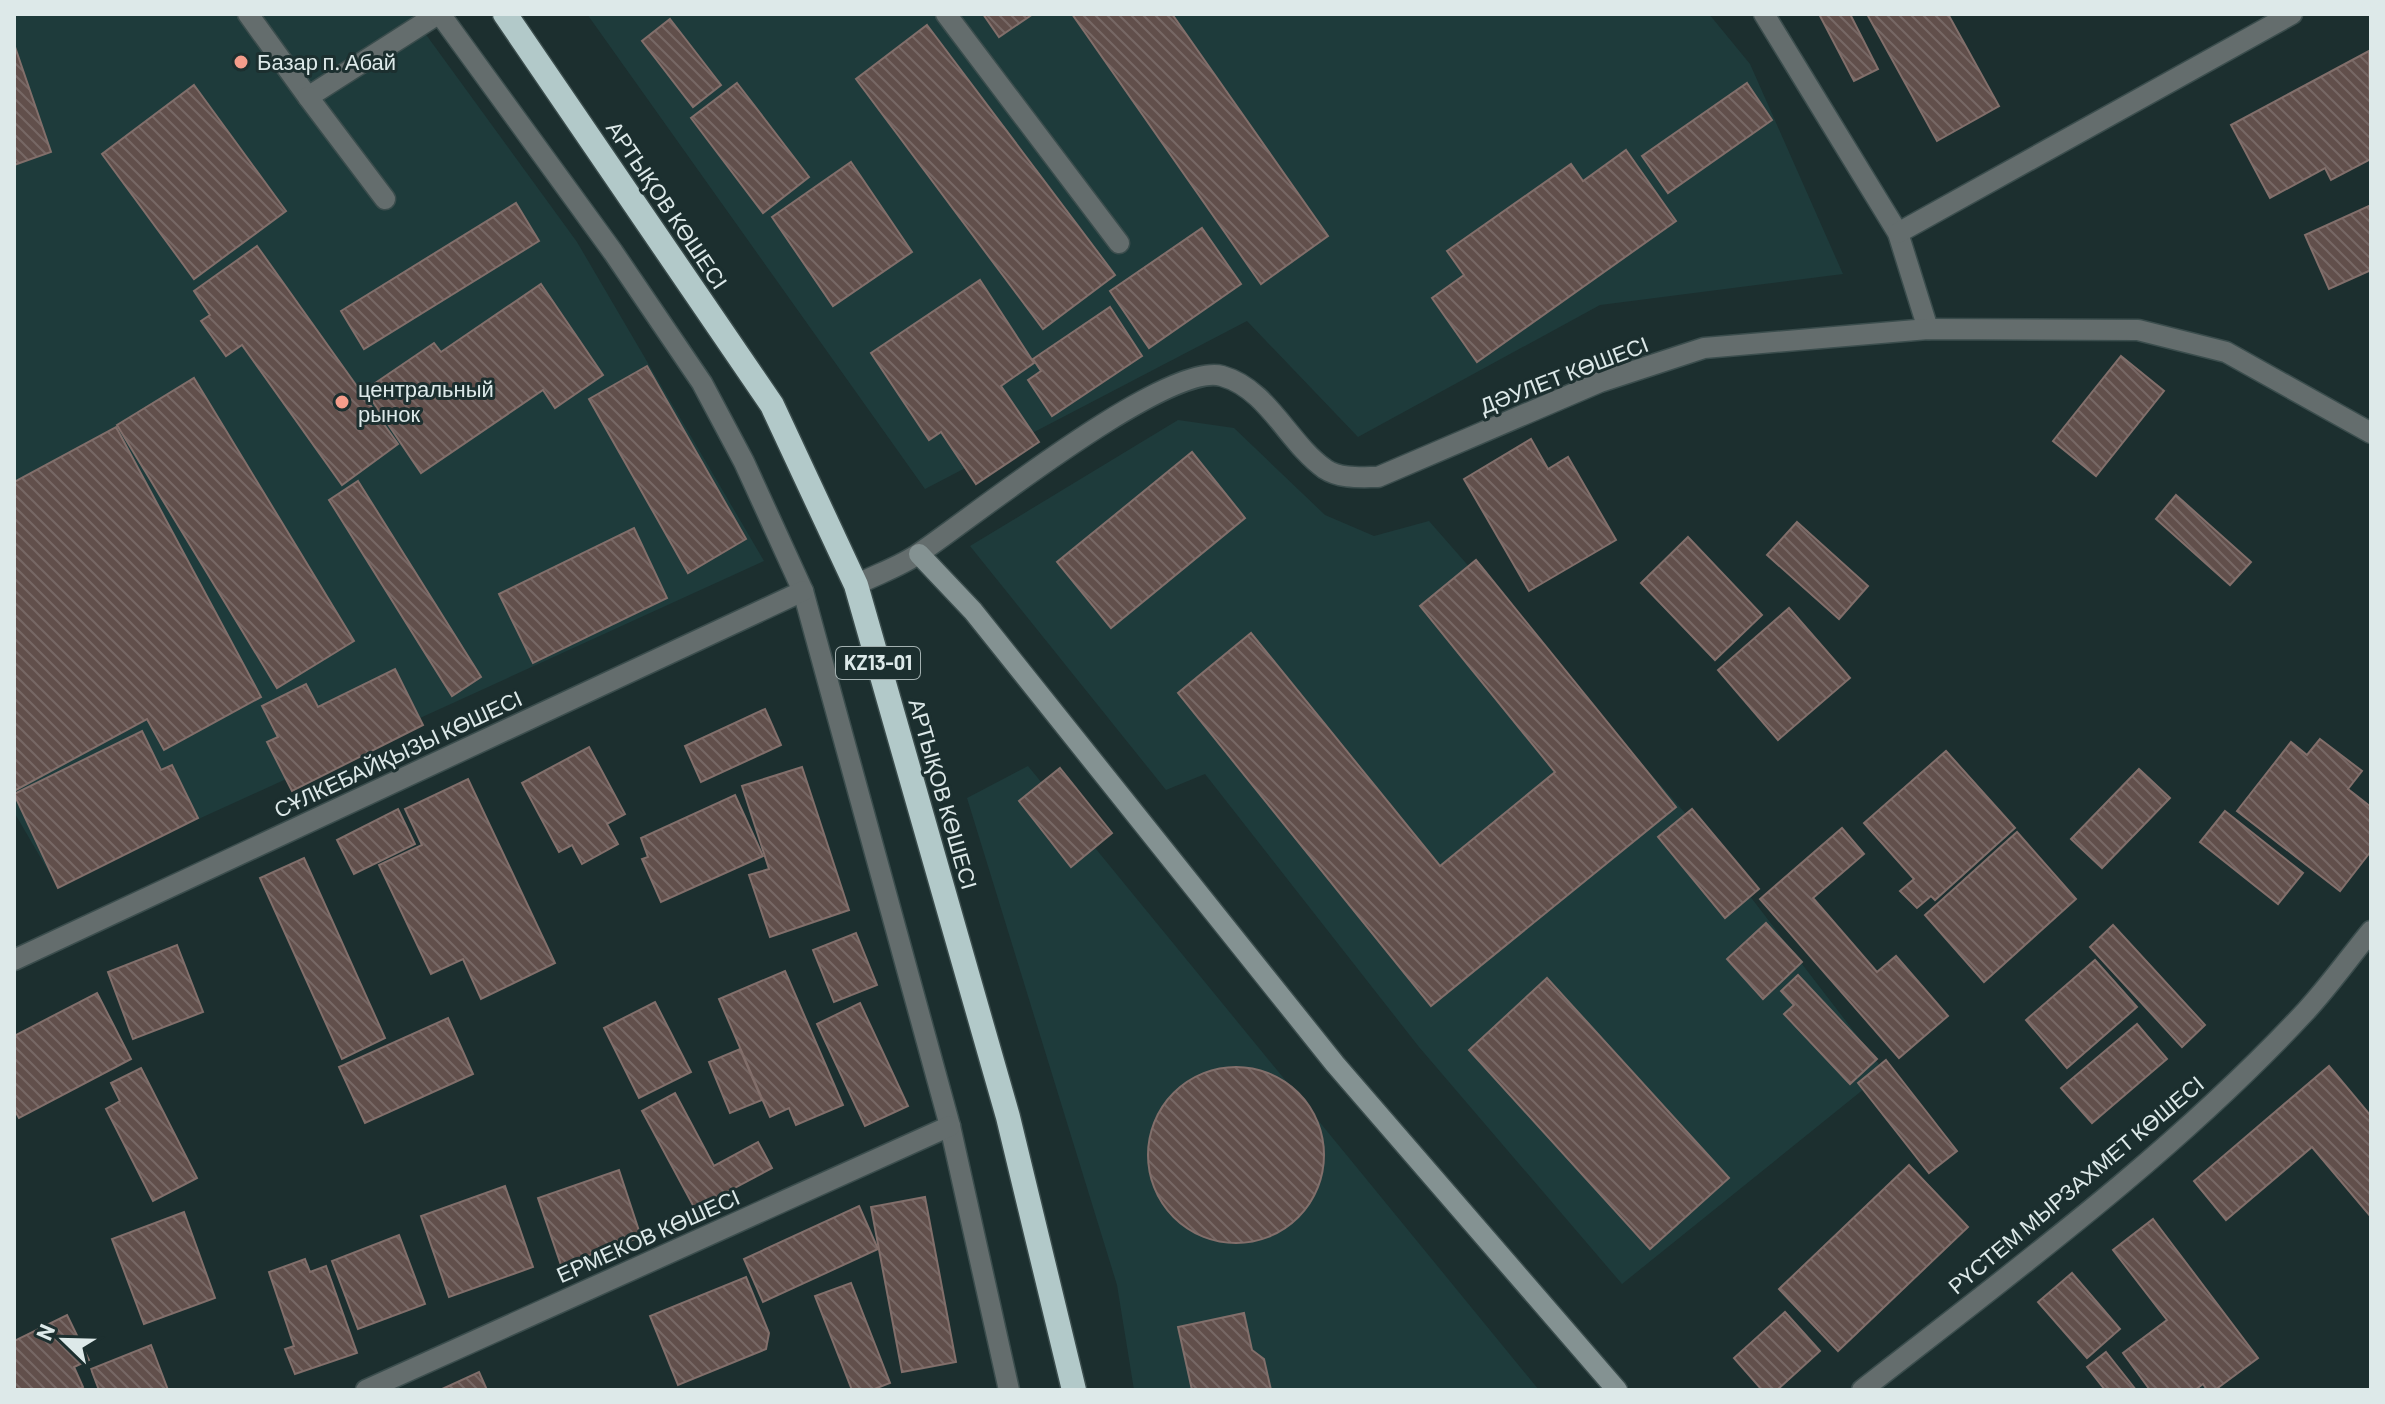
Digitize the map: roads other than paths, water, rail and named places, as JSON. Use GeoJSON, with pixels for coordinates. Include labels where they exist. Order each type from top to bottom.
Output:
{"type":"FeatureCollection","features":[{"type":"Feature","properties":{"kind":"highway","name":"АРТЫҚОВ КӨШЕСІ"},"geometry":{"type":"LineString","coordinates":[[505,14],[772,405],[856,585],[1008,1117],[1074,1390]]}},
{"type":"Feature","properties":{"kind":"main road"},"geometry":{"type":"LineString","coordinates":[[919,554],[973,611],[1335,1064],[1617,1390]]}},
{"type":"Feature","properties":{"kind":"street"},"geometry":{"type":"LineString","coordinates":[[248,14],[385,199]]}},
{"type":"Feature","properties":{"kind":"street"},"geometry":{"type":"LineString","coordinates":[[308,97],[439,14],[613,252],[702,383],[744,462],[803,591],[950,1126],[1009,1390]]}},
{"type":"Feature","properties":{"kind":"street"},"geometry":{"type":"LineString","coordinates":[[946,14],[1119,243]]}},
{"type":"Feature","properties":{"kind":"street"},"geometry":{"type":"LineString","coordinates":[[1764,14],[1898,233],[1928,329]]}},
{"type":"Feature","properties":{"kind":"street"},"geometry":{"type":"LineString","coordinates":[[1898,233],[2292,14]]}},
{"type":"Feature","properties":{"kind":"street","name":"ДӘУЛЕТ КӨШЕСІ"},"geometry":{"type":"LineString","coordinates":[[856,585],[919,554],[1032,469],[1166,389],[1197,376],[1219,375],[1242,383],[1326,470],[1351,478],[1378,477],[1600,382],[1704,348],[1928,329],[2138,330],[2226,352],[2371,433]]}},
{"type":"Feature","properties":{"kind":"street","name":"СҰЛКЕБАЙҚЫЗЫ КӨШЕСІ"},"geometry":{"type":"LineString","coordinates":[[14,960],[803,591]]}},
{"type":"Feature","properties":{"kind":"street","name":"РҮСТЕМ МЫРЗАХМЕТ КӨШЕСІ"},"geometry":{"type":"LineString","coordinates":[[1862,1390],[2137,1170],[2219,1097],[2307,1010],[2371,931]]}},
{"type":"Feature","properties":{"kind":"street","name":"ЕРМЕКОВ КӨШЕСІ"},"geometry":{"type":"LineString","coordinates":[[366,1390],[950,1126]]}},
{"type":"Feature","properties":{"kind":"place","name":"Базар п. Абай"},"geometry":{"type":"Point","coordinates":[241,62]}},
{"type":"Feature","properties":{"kind":"place","name":"центральный рынок"},"geometry":{"type":"Point","coordinates":[342,402]}}]}
